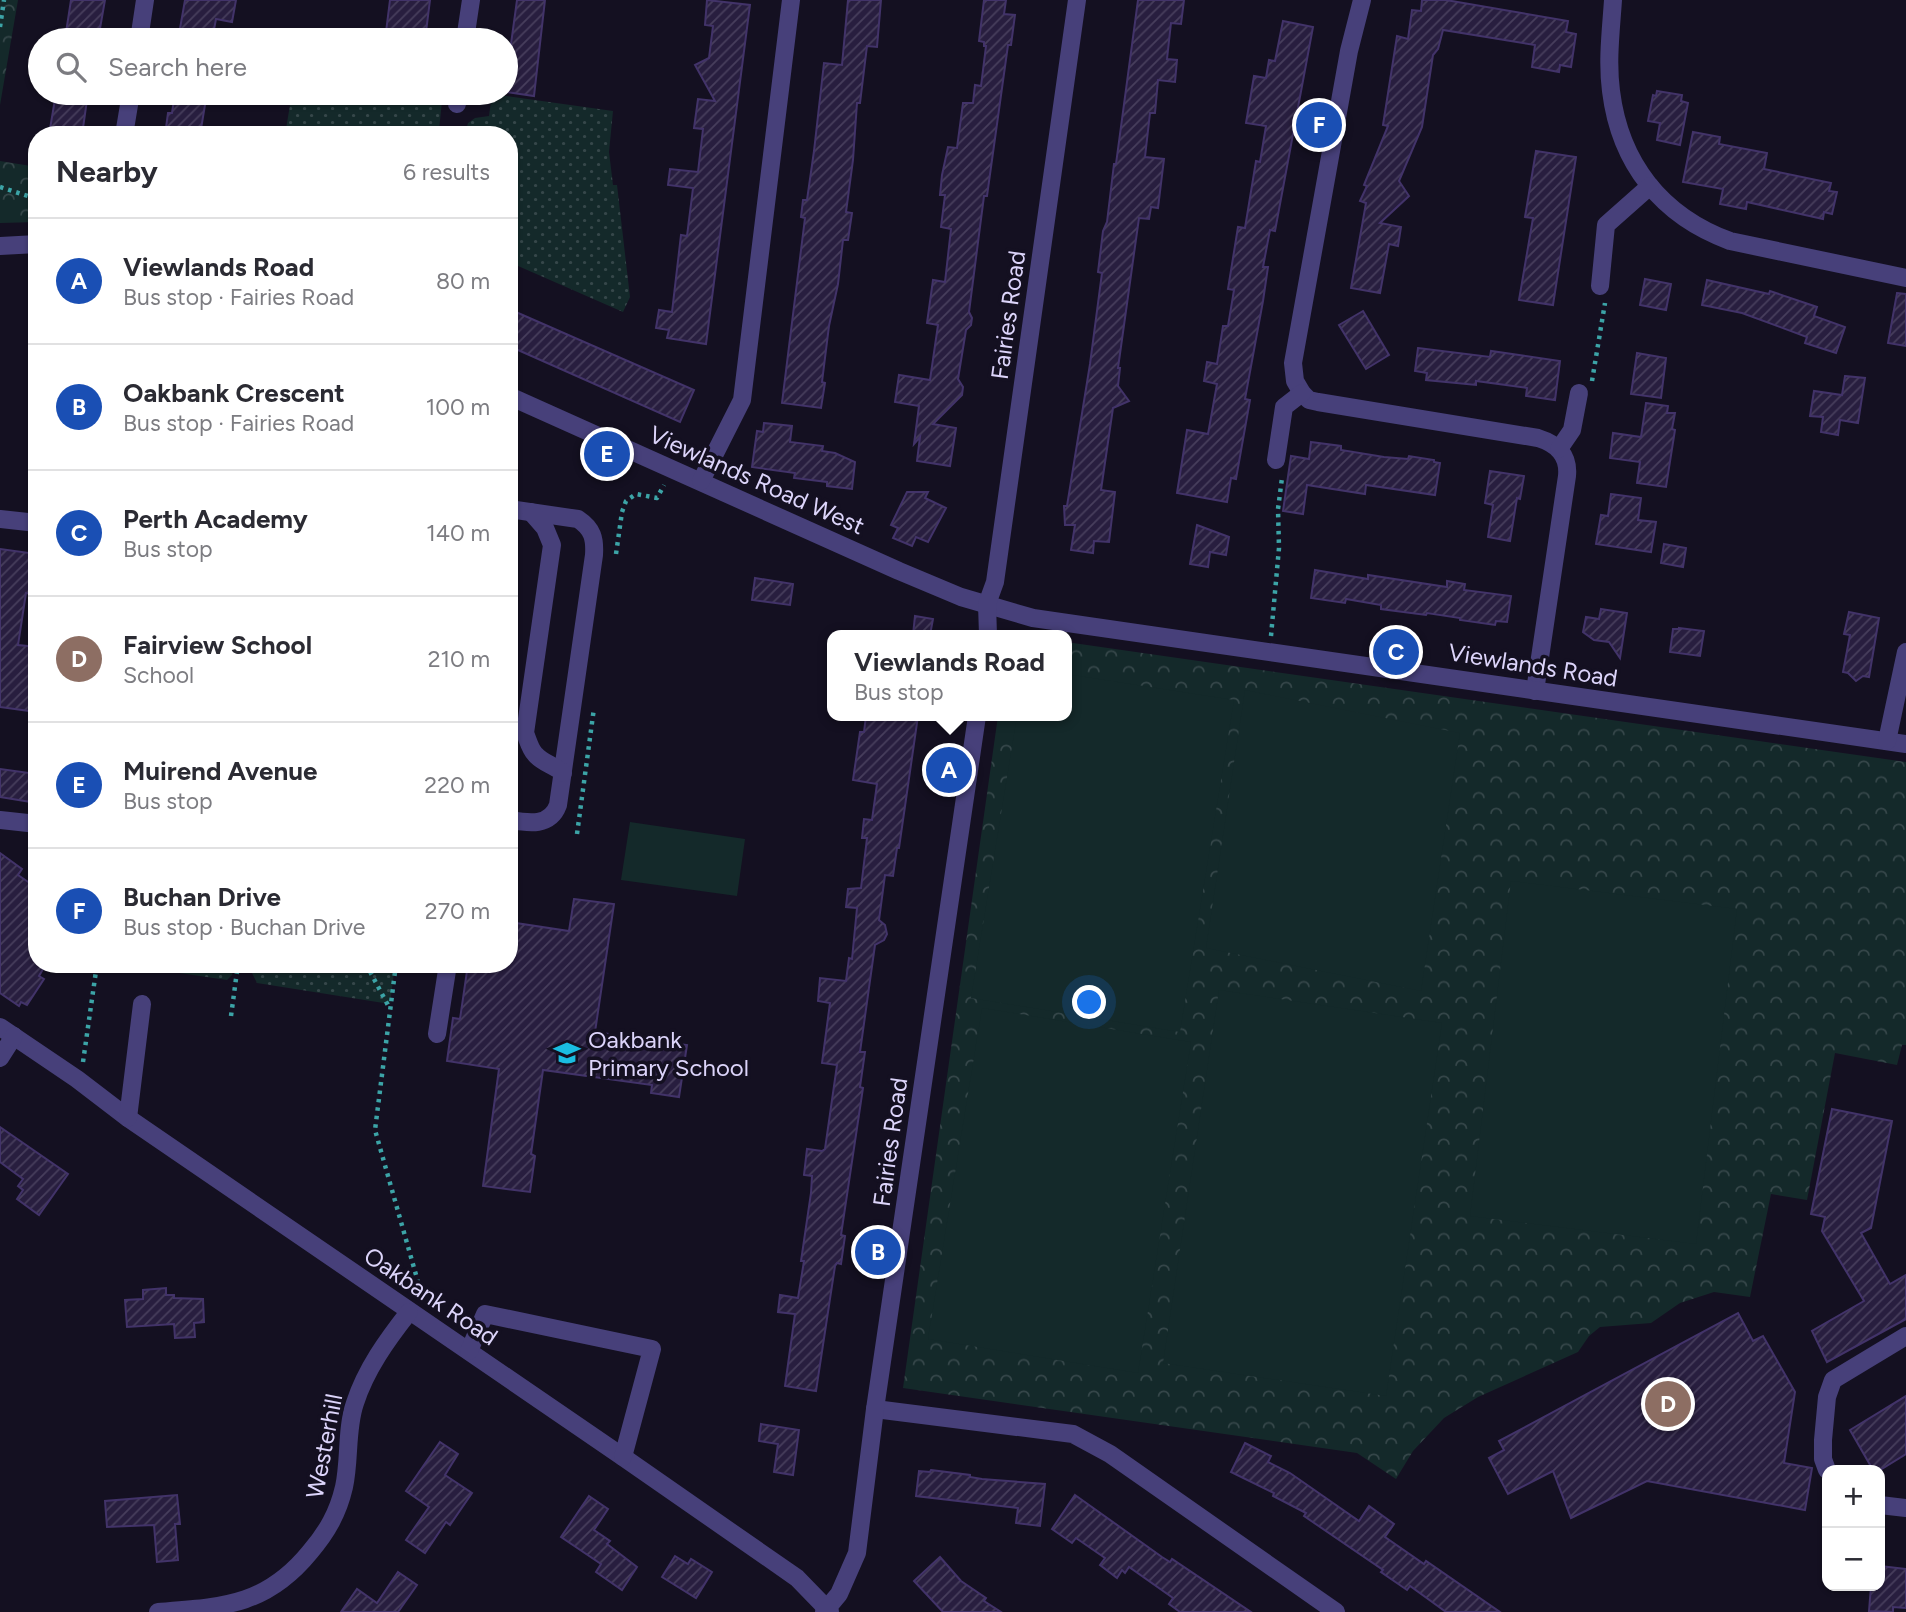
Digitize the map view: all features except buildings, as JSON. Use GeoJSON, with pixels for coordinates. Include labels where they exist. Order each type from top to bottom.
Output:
{"type":"FeatureCollection","features":[{"type":"Feature","properties":{"kind":"street"},"geometry":{"type":"LineString","coordinates":[[141,28],[145,0]]}},
{"type":"Feature","properties":{"kind":"street"},"geometry":{"type":"LineString","coordinates":[[467,28],[471,0]]}},
{"type":"Feature","properties":{"kind":"street"},"geometry":{"type":"LineString","coordinates":[[701,481],[742,400],[791,0]]}},
{"type":"Feature","properties":{"kind":"street","name":"Fairies Road"},"geometry":{"type":"LineString","coordinates":[[988,630],[987,604],[995,582],[1077,0]]}},
{"type":"Feature","properties":{"kind":"street"},"geometry":{"type":"LineString","coordinates":[[1362,0],[1345,73],[1293,363],[1295,381],[1309,400],[1538,438],[1559,449],[1567,462],[1567,471],[1535,691]]}},
{"type":"Feature","properties":{"kind":"street"},"geometry":{"type":"LineString","coordinates":[[1613,0],[1610,63],[1615,112],[1630,157],[1666,205],[1708,233],[1730,241],[1906,278]]}},
{"type":"Feature","properties":{"kind":"street"},"geometry":{"type":"LineString","coordinates":[[126,126],[129,105]]}},
{"type":"Feature","properties":{"kind":"street"},"geometry":{"type":"LineString","coordinates":[[1600,286],[1606,225],[1650,186]]}},
{"type":"Feature","properties":{"kind":"street"},"geometry":{"type":"LineString","coordinates":[[0,246],[28,244]]}},
{"type":"Feature","properties":{"kind":"street"},"geometry":{"type":"LineString","coordinates":[[1276,460],[1284,407],[1302,393]]}},
{"type":"Feature","properties":{"kind":"street"},"geometry":{"type":"LineString","coordinates":[[1559,449],[1572,430],[1579,393]]}},
{"type":"Feature","properties":{"kind":"street","name":"Viewlands Road West"},"geometry":{"type":"LineString","coordinates":[[518,400],[899,572],[961,597],[987,604]]}},
{"type":"Feature","properties":{"kind":"street"},"geometry":{"type":"LineString","coordinates":[[518,510],[578,519],[587,525],[595,538],[558,805],[551,817],[531,823],[518,821]]}},
{"type":"Feature","properties":{"kind":"street"},"geometry":{"type":"LineString","coordinates":[[531,512],[545,528],[552,545],[525,733],[534,753],[563,774]]}},
{"type":"Feature","properties":{"kind":"street"},"geometry":{"type":"LineString","coordinates":[[0,519],[28,522]]}},
{"type":"Feature","properties":{"kind":"street","name":"Viewlands Road"},"geometry":{"type":"LineString","coordinates":[[987,604],[1033,618],[1906,744]]}},
{"type":"Feature","properties":{"kind":"street"},"geometry":{"type":"LineString","coordinates":[[1887,741],[1906,652]]}},
{"type":"Feature","properties":{"kind":"street","name":"Fairies Road"},"geometry":{"type":"LineString","coordinates":[[827,1611],[839,1594],[857,1553],[976,721]]}},
{"type":"Feature","properties":{"kind":"street"},"geometry":{"type":"LineString","coordinates":[[0,820],[28,823]]}},
{"type":"Feature","properties":{"kind":"street"},"geometry":{"type":"LineString","coordinates":[[437,1034],[447,973]]}},
{"type":"Feature","properties":{"kind":"street"},"geometry":{"type":"LineString","coordinates":[[128,1118],[142,1004]]}},
{"type":"Feature","properties":{"kind":"street"},"geometry":{"type":"LineString","coordinates":[[0,1058],[7,1032]]}},
{"type":"Feature","properties":{"kind":"street","name":"Oakbank Road"},"geometry":{"type":"LineString","coordinates":[[7,1032],[797,1578],[827,1611]]}},
{"type":"Feature","properties":{"kind":"street","name":"Westerhill"},"geometry":{"type":"LineString","coordinates":[[158,1612],[225,1606],[251,1599],[281,1583],[304,1560],[326,1533],[337,1511],[344,1485],[354,1406],[361,1386],[381,1351],[409,1312]]}},
{"type":"Feature","properties":{"kind":"street"},"geometry":{"type":"LineString","coordinates":[[469,1351],[485,1314],[652,1349],[623,1457]]}},
{"type":"Feature","properties":{"kind":"street"},"geometry":{"type":"LineString","coordinates":[[1825,1465],[1823,1440],[1827,1397],[1833,1381],[1906,1336]]}},
{"type":"Feature","properties":{"kind":"street"},"geometry":{"type":"LineString","coordinates":[[876,1409],[1073,1434],[1110,1454],[1336,1612]]}},
{"type":"Feature","properties":{"kind":"street"},"geometry":{"type":"LineString","coordinates":[[1885,1506],[1906,1508]]}},
{"type":"Feature","properties":{"kind":"path"},"geometry":{"type":"LineString","coordinates":[[0,27],[4,0]]}},
{"type":"Feature","properties":{"kind":"path"},"geometry":{"type":"LineString","coordinates":[[0,187],[28,196]]}},
{"type":"Feature","properties":{"kind":"path"},"geometry":{"type":"LineString","coordinates":[[1579,393],[1592,383],[1605,302],[1600,286]]}},
{"type":"Feature","properties":{"kind":"path"},"geometry":{"type":"LineString","coordinates":[[1271,651],[1270,632],[1279,548],[1278,509],[1282,480],[1276,460]]}},
{"type":"Feature","properties":{"kind":"path"},"geometry":{"type":"LineString","coordinates":[[614,565],[626,500],[636,494],[657,498],[672,468]]}},
{"type":"Feature","properties":{"kind":"path"},"geometry":{"type":"LineString","coordinates":[[577,834],[595,700]]}},
{"type":"Feature","properties":{"kind":"path"},"geometry":{"type":"LineString","coordinates":[[77,1079],[84,1056],[96,973]]}},
{"type":"Feature","properties":{"kind":"path"},"geometry":{"type":"LineString","coordinates":[[231,1016],[237,973]]}},
{"type":"Feature","properties":{"kind":"path"},"geometry":{"type":"LineString","coordinates":[[371,973],[390,1010]]}},
{"type":"Feature","properties":{"kind":"path"},"geometry":{"type":"LineString","coordinates":[[395,973],[375,1130],[418,1282],[409,1312]]}},
{"type":"Feature","properties":{"kind":"green space"},"geometry":{"type":"Polygon","coordinates":[[[0,0],[18,0],[0,105],[0,0]]]}},
{"type":"Feature","properties":{"kind":"green space"},"geometry":{"type":"Polygon","coordinates":[[[518,98],[613,111],[609,152],[613,185],[617,185],[630,297],[623,312],[518,266],[518,126],[467,126],[475,118],[489,116],[490,105],[518,105],[518,98]]]}},
{"type":"Feature","properties":{"kind":"green space"},"geometry":{"type":"Polygon","coordinates":[[[290,105],[442,105],[439,126],[286,126],[290,105]]]}},
{"type":"Feature","properties":{"kind":"green space"},"geometry":{"type":"Polygon","coordinates":[[[0,161],[28,166],[28,222],[0,223],[0,161]]]}},
{"type":"Feature","properties":{"kind":"green space"},"geometry":{"type":"Polygon","coordinates":[[[1072,643],[1906,762],[1906,1045],[1902,1045],[1897,1065],[1835,1053],[1807,1200],[1771,1194],[1750,1297],[1714,1292],[1680,1303],[1651,1323],[1600,1327],[1589,1336],[1578,1352],[1478,1397],[1444,1418],[1413,1451],[1396,1479],[1357,1453],[903,1388],[997,721],[1072,721],[1072,643]]]}},
{"type":"Feature","properties":{"kind":"green space"},"geometry":{"type":"Polygon","coordinates":[[[1072,675],[1234,700],[1180,1032],[971,998],[1016,721],[1072,721],[1072,675]]]}},
{"type":"Feature","properties":{"kind":"green space"},"geometry":{"type":"Polygon","coordinates":[[[1245,690],[1460,733],[1421,991],[1206,948],[1245,690]]]}},
{"type":"Feature","properties":{"kind":"green space"},"geometry":{"type":"Polygon","coordinates":[[[630,822],[745,839],[737,896],[621,880],[630,822]]]}},
{"type":"Feature","properties":{"kind":"green space"},"geometry":{"type":"Polygon","coordinates":[[[1511,881],[1737,909],[1696,1244],[1470,1216],[1511,881]]]}},
{"type":"Feature","properties":{"kind":"green space"},"geometry":{"type":"Polygon","coordinates":[[[180,973],[232,973],[227,980],[180,973]]]}},
{"type":"Feature","properties":{"kind":"green space"},"geometry":{"type":"Polygon","coordinates":[[[252,973],[394,973],[390,1004],[257,983],[252,973]]]}},
{"type":"Feature","properties":{"kind":"green space"},"geometry":{"type":"Polygon","coordinates":[[[1219,990],[1442,1023],[1386,1396],[1163,1363],[1219,990]]]}},
{"type":"Feature","properties":{"kind":"green space"},"geometry":{"type":"Polygon","coordinates":[[[982,1008],[1191,1042],[1138,1373],[928,1339],[982,1008]]]}},
{"type":"Feature","properties":{"kind":"place","name":"Buchan Drive"},"geometry":{"type":"Point","coordinates":[1319,125]}},
{"type":"Feature","properties":{"kind":"place","name":"Muirend Avenue"},"geometry":{"type":"Point","coordinates":[607,454]}},
{"type":"Feature","properties":{"kind":"place","name":"Perth Academy"},"geometry":{"type":"Point","coordinates":[1396,652]}},
{"type":"Feature","properties":{"kind":"place","name":"Viewlands Road"},"geometry":{"type":"Point","coordinates":[949,770]}},
{"type":"Feature","properties":{"kind":"place","name":"Oakbank Primary School"},"geometry":{"type":"Point","coordinates":[567,1053]}},
{"type":"Feature","properties":{"kind":"place","name":"Oakbank Crescent"},"geometry":{"type":"Point","coordinates":[878,1252]}},
{"type":"Feature","properties":{"kind":"place","name":"Fairview School"},"geometry":{"type":"Point","coordinates":[1668,1404]}}]}
